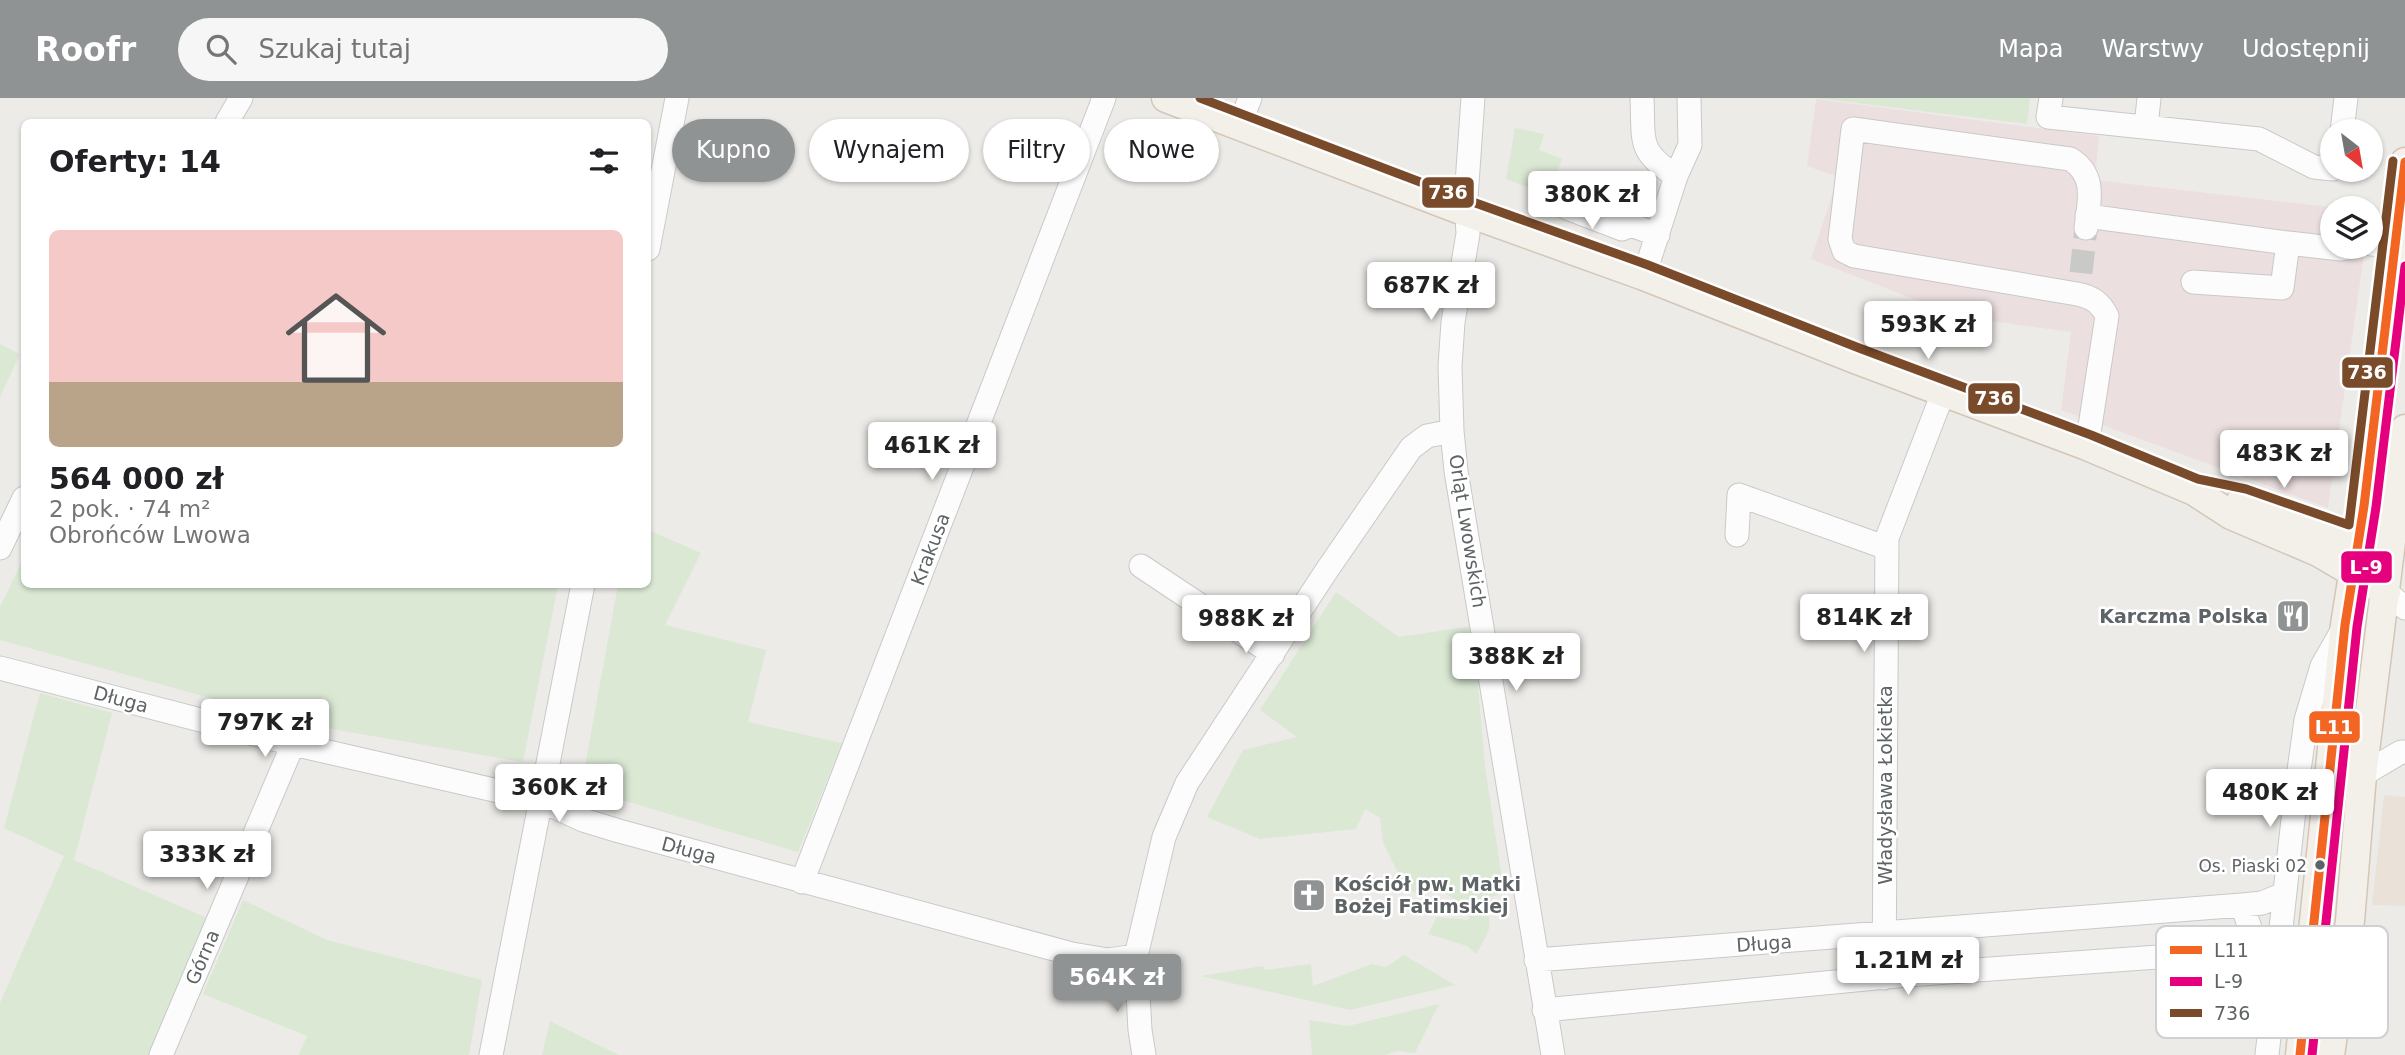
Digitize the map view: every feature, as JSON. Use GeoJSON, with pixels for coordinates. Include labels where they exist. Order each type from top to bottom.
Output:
{"type":"FeatureCollection","features":[{"type":"Feature","properties":{"kind":"main road"},"geometry":{"type":"LineString","coordinates":[[1166,98],[1466,212],[1644,276],[1943,393],[2087,446],[2194,491],[2231,514],[2318,552],[2353,572],[2396,585]]}},
{"type":"Feature","properties":{"kind":"main road"},"geometry":{"type":"LineString","coordinates":[[2383,245],[2405,162]]}},
{"type":"Feature","properties":{"kind":"main road"},"geometry":{"type":"LineString","coordinates":[[2314,926],[2345,625],[2359,542],[2382,259]]}},
{"type":"Feature","properties":{"kind":"main road"},"geometry":{"type":"LineString","coordinates":[[2349,926],[2362,775],[2396,585],[2405,429]]}},
{"type":"Feature","properties":{"kind":"main road"},"geometry":{"type":"LineString","coordinates":[[2194,491],[2242,502],[2359,542],[2396,585]]}},
{"type":"Feature","properties":{"kind":"street"},"geometry":{"type":"LineString","coordinates":[[229,119],[241,98]]}},
{"type":"Feature","properties":{"kind":"street"},"geometry":{"type":"LineString","coordinates":[[651,231],[677,98]]}},
{"type":"Feature","properties":{"kind":"street","name":"Krakusa"},"geometry":{"type":"LineString","coordinates":[[802,882],[1104,98]]}},
{"type":"Feature","properties":{"kind":"street"},"geometry":{"type":"LineString","coordinates":[[1239,127],[1250,98]]}},
{"type":"Feature","properties":{"kind":"street","name":"Orląt Lwowskich"},"geometry":{"type":"LineString","coordinates":[[1473,98],[1466,212],[1468,234],[1452,322],[1452,431],[1456,471],[1553,1055]]}},
{"type":"Feature","properties":{"kind":"street"},"geometry":{"type":"LineString","coordinates":[[1642,98],[1644,146],[1656,163],[1676,176]]}},
{"type":"Feature","properties":{"kind":"street"},"geometry":{"type":"LineString","coordinates":[[1644,276],[1676,176],[1690,145],[1689,98]]}},
{"type":"Feature","properties":{"kind":"street"},"geometry":{"type":"LineString","coordinates":[[2051,98],[2048,117],[2259,139],[2320,168]]}},
{"type":"Feature","properties":{"kind":"street"},"geometry":{"type":"LineString","coordinates":[[2146,127],[2149,98]]}},
{"type":"Feature","properties":{"kind":"street"},"geometry":{"type":"LineString","coordinates":[[2343,119],[2346,98]]}},
{"type":"Feature","properties":{"kind":"street"},"geometry":{"type":"LineString","coordinates":[[2087,446],[2107,316],[2104,309],[2079,284],[1854,256],[1844,251],[1840,239],[1853,129],[2070,159],[2088,178],[2090,195],[2086,222],[2320,247]]}},
{"type":"Feature","properties":{"kind":"street"},"geometry":{"type":"LineString","coordinates":[[1567,208],[1622,229],[1630,225],[1658,235]]}},
{"type":"Feature","properties":{"kind":"street"},"geometry":{"type":"LineString","coordinates":[[2193,282],[2282,288],[2288,243]]}},
{"type":"Feature","properties":{"kind":"street","name":"Władysława Łokietka"},"geometry":{"type":"LineString","coordinates":[[1884,978],[1887,538],[1943,393]]}},
{"type":"Feature","properties":{"kind":"street"},"geometry":{"type":"LineString","coordinates":[[1144,1055],[1136,956],[1164,837],[1188,783],[1411,448],[1427,436],[1452,431]]}},
{"type":"Feature","properties":{"kind":"street"},"geometry":{"type":"LineString","coordinates":[[1737,535],[1739,495],[1887,548]]}},
{"type":"Feature","properties":{"kind":"street"},"geometry":{"type":"LineString","coordinates":[[0,548],[21,504]]}},
{"type":"Feature","properties":{"kind":"street"},"geometry":{"type":"LineString","coordinates":[[1140,566],[1273,654]]}},
{"type":"Feature","properties":{"kind":"street"},"geometry":{"type":"LineString","coordinates":[[491,1055],[582,588]]}},
{"type":"Feature","properties":{"kind":"street"},"geometry":{"type":"LineString","coordinates":[[2281,926],[2306,720],[2322,666],[2345,625]]}},
{"type":"Feature","properties":{"kind":"street","name":"Długa"},"geometry":{"type":"LineString","coordinates":[[0,668],[293,744],[542,801],[583,820],[619,831],[1072,954],[1108,960],[1136,956]]}},
{"type":"Feature","properties":{"kind":"street","name":"Górna"},"geometry":{"type":"LineString","coordinates":[[161,1055],[293,744]]}},
{"type":"Feature","properties":{"kind":"street"},"geometry":{"type":"LineString","coordinates":[[2362,775],[2405,752]]}},
{"type":"Feature","properties":{"kind":"street","name":"Długa"},"geometry":{"type":"LineString","coordinates":[[1536,960],[2242,905],[2262,903],[2284,894]]}},
{"type":"Feature","properties":{"kind":"street"},"geometry":{"type":"LineString","coordinates":[[2242,905],[2249,926]]}},
{"type":"Feature","properties":{"kind":"street"},"geometry":{"type":"LineString","coordinates":[[1544,1010],[1884,978],[2156,957]]}},
{"type":"Feature","properties":{"kind":"shaded area"},"geometry":{"type":"Polygon","coordinates":[[[1816,99],[2099,136],[2095,180],[2320,206],[2320,259],[2363,259],[2328,508],[2061,410],[2071,332],[1960,317],[1811,259],[1838,177],[1807,166],[1816,99]]]}},
{"type":"Feature","properties":{"kind":"shaded area"},"geometry":{"type":"Polygon","coordinates":[[[2384,795],[2405,797],[2405,906],[2372,905],[2384,795]]]}},
{"type":"Feature","properties":{"kind":"green space"},"geometry":{"type":"Polygon","coordinates":[[[1816,98],[2030,98],[2027,124],[1816,98]]]}},
{"type":"Feature","properties":{"kind":"green space"},"geometry":{"type":"Polygon","coordinates":[[[1515,128],[1544,134],[1539,150],[1562,159],[1549,195],[1506,179],[1515,128]]]}},
{"type":"Feature","properties":{"kind":"green space"},"geometry":{"type":"Polygon","coordinates":[[[0,344],[20,354],[0,397],[0,344]]]}},
{"type":"Feature","properties":{"kind":"green space"},"geometry":{"type":"Polygon","coordinates":[[[651,531],[701,553],[665,625],[766,650],[748,722],[842,743],[798,852],[581,788],[617,588],[651,588],[651,531]]]}},
{"type":"Feature","properties":{"kind":"green space"},"geometry":{"type":"Polygon","coordinates":[[[21,563],[21,588],[557,588],[523,762],[309,725],[0,640],[0,607],[21,563]]]}},
{"type":"Feature","properties":{"kind":"green space"},"geometry":{"type":"Polygon","coordinates":[[[1336,592],[1399,637],[1473,626],[1485,766],[1504,892],[1489,898],[1486,904],[1488,930],[1476,954],[1467,946],[1428,934],[1437,917],[1468,920],[1472,911],[1442,891],[1408,892],[1383,843],[1380,818],[1365,809],[1356,829],[1260,839],[1207,817],[1243,750],[1297,737],[1260,710],[1336,592]]]}},
{"type":"Feature","properties":{"kind":"green space"},"geometry":{"type":"Polygon","coordinates":[[[40,693],[112,713],[74,860],[209,919],[150,1055],[0,1055],[0,1003],[64,856],[4,828],[40,693]]]}},
{"type":"Feature","properties":{"kind":"green space"},"geometry":{"type":"Polygon","coordinates":[[[243,900],[327,940],[482,980],[469,1055],[299,1055],[307,1036],[203,994],[243,900]]]}},
{"type":"Feature","properties":{"kind":"green space"},"geometry":{"type":"Polygon","coordinates":[[[1404,955],[1455,985],[1350,1010],[1201,976],[1263,966],[1265,970],[1311,964],[1313,986],[1372,964],[1386,967],[1404,955]]]}},
{"type":"Feature","properties":{"kind":"green space"},"geometry":{"type":"Polygon","coordinates":[[[1439,1004],[1415,1053],[1398,1051],[1384,1055],[1312,1055],[1309,1020],[1348,1026],[1439,1004]]]}},
{"type":"Feature","properties":{"kind":"green space"},"geometry":{"type":"Polygon","coordinates":[[[550,1021],[619,1055],[542,1055],[550,1021]]]}},
{"type":"Feature","properties":{"kind":"tunnel"},"geometry":{"type":"LineString","coordinates":[[2081,273],[2086,228]]}},
{"type":"Feature","properties":{"kind":"transit line","name":"736"},"geometry":{"type":"LineString","coordinates":[[1200,98],[1470,201],[1648,265],[2091,435],[2198,479],[2246,489],[2349,525],[2393,161]]}},
{"type":"Feature","properties":{"kind":"transit line","name":"L11"},"geometry":{"type":"LineString","coordinates":[[2314,926],[2345,625],[2364,506],[2405,162]]}},
{"type":"Feature","properties":{"kind":"transit line","name":"L-9"},"geometry":{"type":"LineString","coordinates":[[2326,926],[2357,627],[2376,507],[2405,266]]}},
{"type":"Feature","properties":{"kind":"transit line","name":"L11"},"geometry":{"type":"LineString","coordinates":[[2300,1055],[2302,1038]]}},
{"type":"Feature","properties":{"kind":"transit line","name":"L-9"},"geometry":{"type":"LineString","coordinates":[[2312,1055],[2314,1038]]}},
{"type":"Feature","properties":{"kind":"place","name":"Karczma Polska"},"geometry":{"type":"Point","coordinates":[2293,616]}},
{"type":"Feature","properties":{"kind":"place","name":"Os. Piaski 02"},"geometry":{"type":"Point","coordinates":[2320,865]}},
{"type":"Feature","properties":{"kind":"place","name":"Kościół pw. Matki Bożej Fatimskiej"},"geometry":{"type":"Point","coordinates":[1309,895]}}]}
